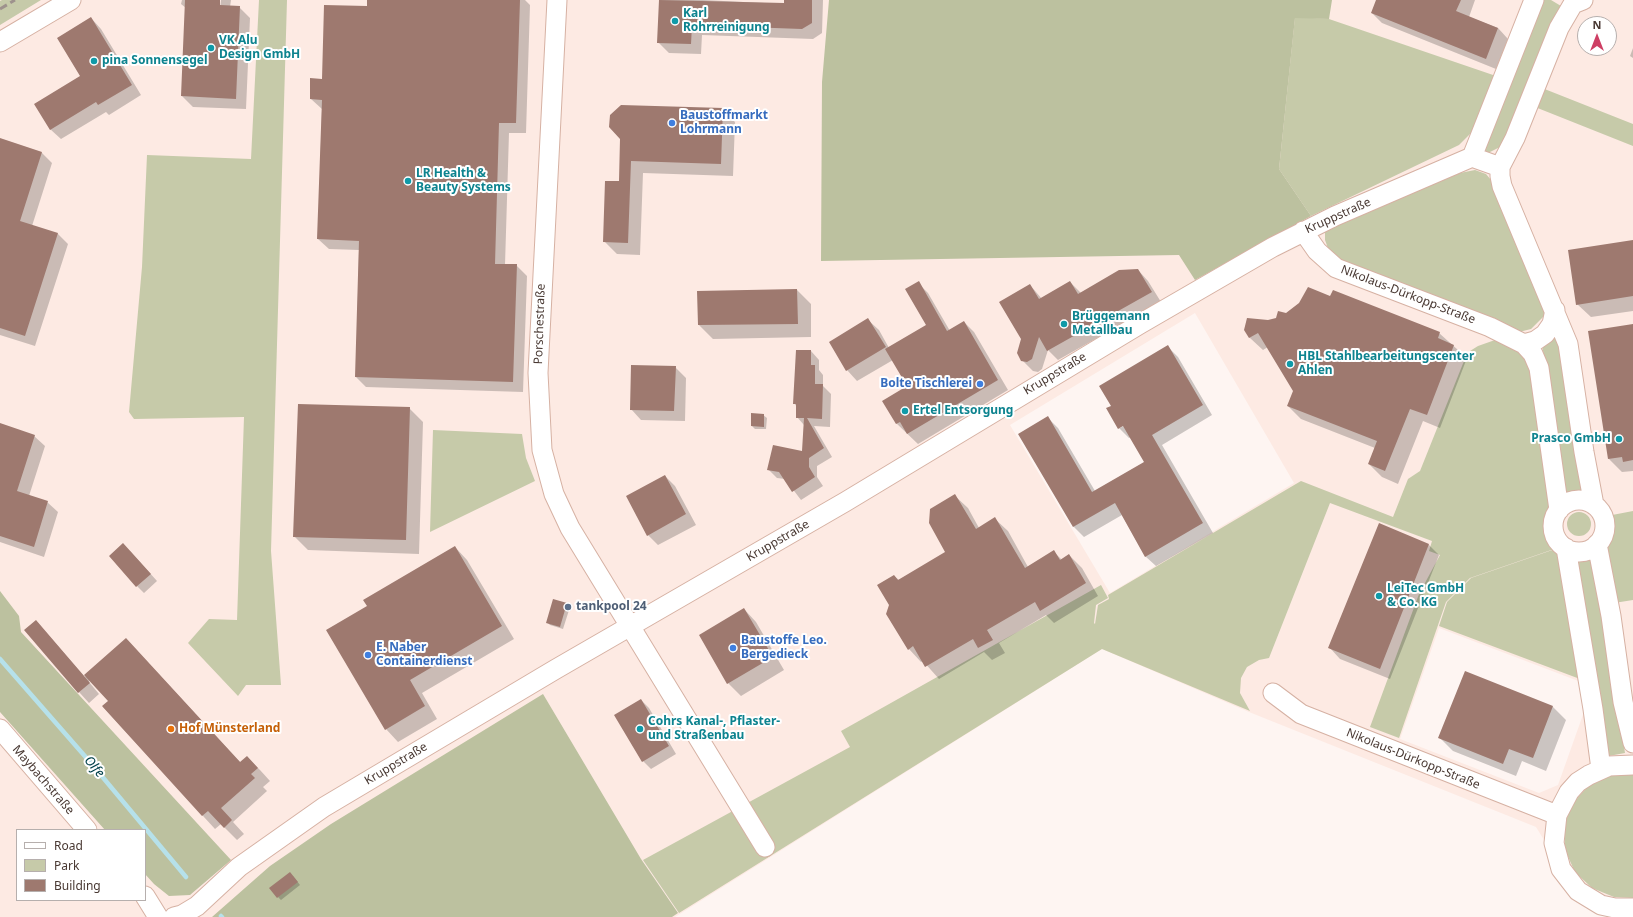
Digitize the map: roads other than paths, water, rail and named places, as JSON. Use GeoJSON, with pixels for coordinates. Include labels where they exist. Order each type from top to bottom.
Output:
{"type":"FeatureCollection","features":[{"type":"Feature","properties":{"kind":"street"},"geometry":{"type":"LineString","coordinates":[[0,42],[71,0]]}},
{"type":"Feature","properties":{"kind":"street","name":"Porschestraße"},"geometry":{"type":"LineString","coordinates":[[557,0],[538,373],[542,450],[554,494],[570,528],[629,626]]}},
{"type":"Feature","properties":{"kind":"street"},"geometry":{"type":"LineString","coordinates":[[1500,167],[1472,157],[1534,0]]}},
{"type":"Feature","properties":{"kind":"street"},"geometry":{"type":"LineString","coordinates":[[1572,1],[1558,28],[1515,138],[1500,167],[1502,186],[1556,310],[1568,344],[1584,452],[1594,505]]}},
{"type":"Feature","properties":{"kind":"street","name":"Kruppstraße"},"geometry":{"type":"LineString","coordinates":[[174,917],[182,915],[197,906],[239,868],[324,807],[629,626],[845,502],[1140,324],[1303,231],[1472,157]]}},
{"type":"Feature","properties":{"kind":"street","name":"Nikolaus-Dürkopp-Straße"},"geometry":{"type":"LineString","coordinates":[[1303,231],[1317,251],[1336,268],[1490,328],[1524,344],[1533,354],[1539,368],[1559,510],[1553,523],[1554,530],[1560,544],[1566,548],[1592,704],[1601,769]]}},
{"type":"Feature","properties":{"kind":"street"},"geometry":{"type":"LineString","coordinates":[[1524,344],[1535,341],[1545,334],[1552,324],[1556,310]]}},
{"type":"Feature","properties":{"kind":"street"},"geometry":{"type":"LineString","coordinates":[[1559,510],[1569,502],[1582,500],[1594,505],[1600,511],[1604,519],[1605,528],[1597,544],[1584,551],[1578,552],[1566,548]]}},
{"type":"Feature","properties":{"kind":"street"},"geometry":{"type":"LineString","coordinates":[[1597,544],[1611,616],[1623,702],[1633,743]]}},
{"type":"Feature","properties":{"kind":"street"},"geometry":{"type":"LineString","coordinates":[[629,626],[765,847]]}},
{"type":"Feature","properties":{"kind":"street","name":"Nikolaus-Dürkopp-Straße"},"geometry":{"type":"LineString","coordinates":[[1273,693],[1301,714],[1557,816]]}},
{"type":"Feature","properties":{"kind":"street","name":"Maybachstraße"},"geometry":{"type":"LineString","coordinates":[[0,729],[86,829]]}},
{"type":"Feature","properties":{"kind":"street"},"geometry":{"type":"LineString","coordinates":[[1633,765],[1616,765],[1601,769],[1578,782],[1569,792],[1557,816],[1554,829],[1555,849],[1561,869],[1569,881],[1589,899],[1602,905],[1615,908],[1633,908]]}},
{"type":"Feature","properties":{"kind":"street"},"geometry":{"type":"LineString","coordinates":[[146,898],[158,917]]}},
{"type":"Feature","properties":{"kind":"waterway","name":"Olfe"},"geometry":{"type":"LineString","coordinates":[[0,659],[90,762],[146,829]]}},
{"type":"Feature","properties":{"kind":"waterway","name":"Olfe"},"geometry":{"type":"LineString","coordinates":[[146,829],[186,877]]}},
{"type":"Feature","properties":{"kind":"railway"},"geometry":{"type":"LineString","coordinates":[[0,9],[15,0]]}},
{"type":"Feature","properties":{"kind":"place","name":"Karl Rohrreinigung"},"geometry":{"type":"Point","coordinates":[675,21]}},
{"type":"Feature","properties":{"kind":"place","name":"VK Alu Design GmbH"},"geometry":{"type":"Point","coordinates":[211,48]}},
{"type":"Feature","properties":{"kind":"place","name":"pina Sonnensegel"},"geometry":{"type":"Point","coordinates":[94,61]}},
{"type":"Feature","properties":{"kind":"place","name":"Baustoffmarkt Lohrmann"},"geometry":{"type":"Point","coordinates":[672,123]}},
{"type":"Feature","properties":{"kind":"place","name":"LR Health & Beauty Systems"},"geometry":{"type":"Point","coordinates":[408,181]}},
{"type":"Feature","properties":{"kind":"place","name":"Brüggemann Metallbau"},"geometry":{"type":"Point","coordinates":[1064,324]}},
{"type":"Feature","properties":{"kind":"place","name":"HBL Stahlbearbeitungscenter Ahlen"},"geometry":{"type":"Point","coordinates":[1290,364]}},
{"type":"Feature","properties":{"kind":"place","name":"Bolte Tischlerei"},"geometry":{"type":"Point","coordinates":[980,384]}},
{"type":"Feature","properties":{"kind":"place","name":"Ertel Entsorgung"},"geometry":{"type":"Point","coordinates":[905,411]}},
{"type":"Feature","properties":{"kind":"place","name":"Prasco GmbH"},"geometry":{"type":"Point","coordinates":[1619,439]}},
{"type":"Feature","properties":{"kind":"place","name":"LeiTec GmbH & Co. KG"},"geometry":{"type":"Point","coordinates":[1379,596]}},
{"type":"Feature","properties":{"kind":"place","name":"tankpool 24"},"geometry":{"type":"Point","coordinates":[568,607]}},
{"type":"Feature","properties":{"kind":"place","name":"Baustoffe Leo. Bergedieck"},"geometry":{"type":"Point","coordinates":[733,648]}},
{"type":"Feature","properties":{"kind":"place","name":"E. Naber Containerdienst"},"geometry":{"type":"Point","coordinates":[368,655]}},
{"type":"Feature","properties":{"kind":"place","name":"Hof Münsterland"},"geometry":{"type":"Point","coordinates":[171,729]}},
{"type":"Feature","properties":{"kind":"place","name":"Cohrs Kanal-, Pflaster- und Straßenbau"},"geometry":{"type":"Point","coordinates":[640,729]}}]}
